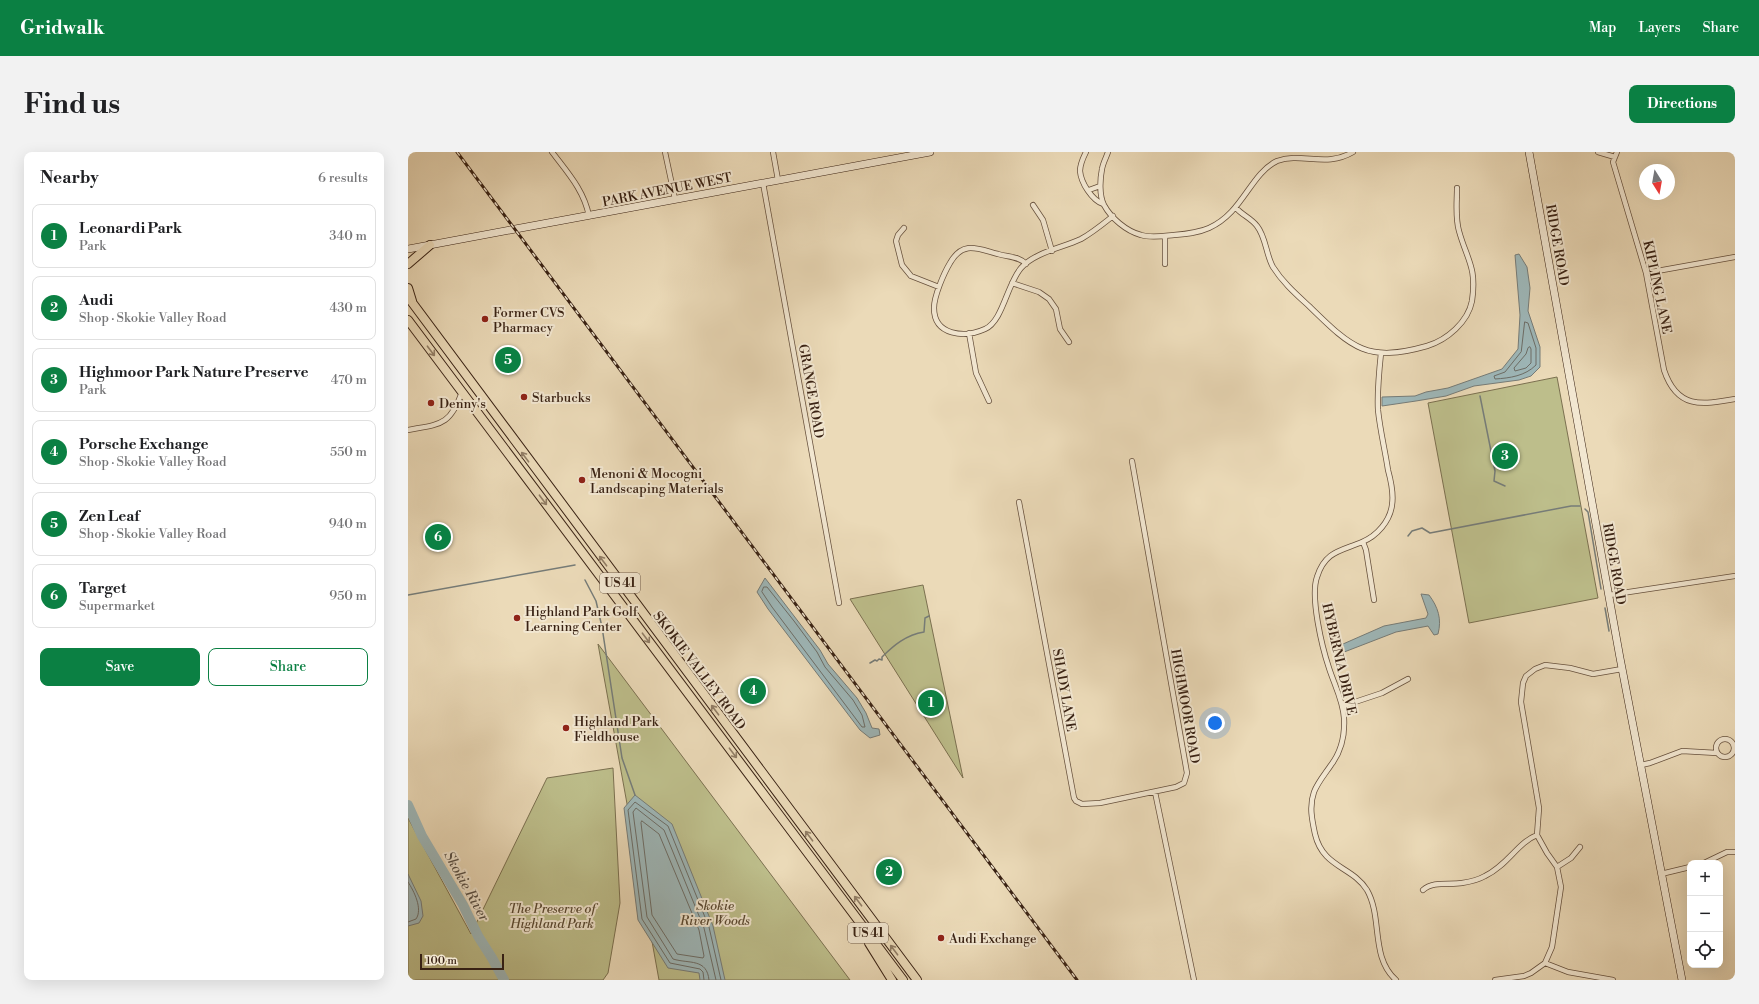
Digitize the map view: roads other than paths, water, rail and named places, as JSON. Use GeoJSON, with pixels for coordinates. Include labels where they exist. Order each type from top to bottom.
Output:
{"type":"FeatureCollection","features":[{"type":"Feature","properties":{"kind":"highway"},"geometry":{"type":"LineString","coordinates":[[408,264],[430,245]]}},
{"type":"Feature","properties":{"kind":"highway","name":"SKOKIE VALLEY ROAD"},"geometry":{"type":"LineString","coordinates":[[408,288],[410,300],[917,980]]}},
{"type":"Feature","properties":{"kind":"highway","name":"SKOKIE VALLEY ROAD"},"geometry":{"type":"LineString","coordinates":[[408,320],[903,980]]}},
{"type":"Feature","properties":{"kind":"highway"},"geometry":{"type":"LineString","coordinates":[[833,887],[892,980]]}},
{"type":"Feature","properties":{"kind":"street"},"geometry":{"type":"LineString","coordinates":[[552,152],[580,189],[587,205],[589,216]]}},
{"type":"Feature","properties":{"kind":"street"},"geometry":{"type":"LineString","coordinates":[[665,152],[675,199]]}},
{"type":"Feature","properties":{"kind":"street"},"geometry":{"type":"LineString","coordinates":[[773,152],[778,180]]}},
{"type":"Feature","properties":{"kind":"street","name":"PARK AVENUE WEST"},"geometry":{"type":"LineString","coordinates":[[408,249],[928,152]]}},
{"type":"Feature","properties":{"kind":"street"},"geometry":{"type":"LineString","coordinates":[[1086,152],[1080,170],[1083,181],[1098,202],[1103,204],[1113,216],[1132,232],[1153,237],[1195,233],[1214,226],[1236,208],[1268,166],[1279,160],[1292,157],[1337,159],[1354,152]]}},
{"type":"Feature","properties":{"kind":"street"},"geometry":{"type":"LineString","coordinates":[[1103,204],[1100,186],[1102,168],[1108,152]]}},
{"type":"Feature","properties":{"kind":"street","name":"RIDGE ROAD"},"geometry":{"type":"LineString","coordinates":[[1530,152],[1622,668],[1682,980]]}},
{"type":"Feature","properties":{"kind":"street"},"geometry":{"type":"LineString","coordinates":[[1598,152],[1615,157],[1617,152]]}},
{"type":"Feature","properties":{"kind":"street","name":"KIPLING LANE"},"geometry":{"type":"LineString","coordinates":[[1615,157],[1613,162],[1646,273],[1664,370],[1671,387],[1679,395],[1689,401],[1697,403],[1711,403],[1735,398]]}},
{"type":"Feature","properties":{"kind":"street","name":"GRANGE ROAD"},"geometry":{"type":"LineString","coordinates":[[763,183],[840,603]]}},
{"type":"Feature","properties":{"kind":"street"},"geometry":{"type":"LineString","coordinates":[[1089,190],[1100,186]]}},
{"type":"Feature","properties":{"kind":"street"},"geometry":{"type":"LineString","coordinates":[[1236,208],[1257,225],[1276,273],[1338,335],[1353,345],[1381,353],[1404,352],[1429,345],[1454,331],[1467,314],[1472,303],[1474,281],[1470,261],[1458,229],[1457,188]]}},
{"type":"Feature","properties":{"kind":"street"},"geometry":{"type":"LineString","coordinates":[[1033,205],[1044,220],[1052,251]]}},
{"type":"Feature","properties":{"kind":"street"},"geometry":{"type":"LineString","coordinates":[[1026,264],[1019,259],[980,248],[962,250],[954,256],[939,287],[934,306],[936,320],[943,328],[952,333],[969,333],[984,329],[991,325],[996,320],[1016,274],[1026,264],[1039,256],[1082,238],[1113,216]]}},
{"type":"Feature","properties":{"kind":"street"},"geometry":{"type":"LineString","coordinates":[[904,228],[898,235],[896,241],[902,265],[911,276],[939,287]]}},
{"type":"Feature","properties":{"kind":"street"},"geometry":{"type":"LineString","coordinates":[[1165,236],[1165,264]]}},
{"type":"Feature","properties":{"kind":"street"},"geometry":{"type":"LineString","coordinates":[[1646,273],[1735,256]]}},
{"type":"Feature","properties":{"kind":"street"},"geometry":{"type":"LineString","coordinates":[[1012,283],[1039,292],[1049,299],[1056,309],[1060,329],[1069,342]]}},
{"type":"Feature","properties":{"kind":"street"},"geometry":{"type":"LineString","coordinates":[[969,333],[976,373],[989,401]]}},
{"type":"Feature","properties":{"kind":"street","name":"HYBERNIA DRIVE"},"geometry":{"type":"LineString","coordinates":[[1381,353],[1378,406],[1392,487],[1391,512],[1381,528],[1363,542],[1336,552],[1324,562],[1317,575],[1314,585],[1314,596],[1327,663],[1343,706],[1344,719],[1343,738],[1339,752],[1318,782],[1312,804],[1316,837],[1325,855],[1334,864],[1355,877],[1366,890],[1374,914],[1382,959],[1389,972],[1396,980]]}},
{"type":"Feature","properties":{"kind":"street"},"geometry":{"type":"LineString","coordinates":[[408,430],[441,424],[450,416],[457,406],[462,392]]}},
{"type":"Feature","properties":{"kind":"street","name":"HIGHMOOR ROAD"},"geometry":{"type":"LineString","coordinates":[[1132,461],[1187,773],[1184,783],[1176,787],[1155,792]]}},
{"type":"Feature","properties":{"kind":"street","name":"SHADY LANE"},"geometry":{"type":"LineString","coordinates":[[1019,502],[1074,798],[1082,804],[1155,792]]}},
{"type":"Feature","properties":{"kind":"street"},"geometry":{"type":"LineString","coordinates":[[1363,542],[1366,550],[1374,600]]}},
{"type":"Feature","properties":{"kind":"street"},"geometry":{"type":"LineString","coordinates":[[1609,595],[1735,576]]}},
{"type":"Feature","properties":{"kind":"street"},"geometry":{"type":"LineString","coordinates":[[1496,980],[1531,973],[1545,963],[1552,946],[1561,888],[1557,867],[1546,853],[1537,835],[1538,808],[1521,702],[1523,683],[1526,676],[1534,669],[1545,665],[1570,668],[1593,674],[1622,668]]}},
{"type":"Feature","properties":{"kind":"street"},"geometry":{"type":"LineString","coordinates":[[1343,706],[1382,693],[1408,679]]}},
{"type":"Feature","properties":{"kind":"street"},"geometry":{"type":"LineString","coordinates":[[1641,765],[1650,763],[1682,750],[1717,753],[1724,757],[1729,756],[1734,749],[1733,743],[1728,739],[1720,740],[1716,744],[1717,753]]}},
{"type":"Feature","properties":{"kind":"street"},"geometry":{"type":"LineString","coordinates":[[1155,792],[1194,980]]}},
{"type":"Feature","properties":{"kind":"street"},"geometry":{"type":"LineString","coordinates":[[1423,890],[1427,886],[1461,884],[1485,876],[1506,862],[1527,839],[1537,835]]}},
{"type":"Feature","properties":{"kind":"street"},"geometry":{"type":"LineString","coordinates":[[1557,867],[1571,858],[1580,847]]}},
{"type":"Feature","properties":{"kind":"street"},"geometry":{"type":"LineString","coordinates":[[1710,860],[1726,852],[1735,852]]}},
{"type":"Feature","properties":{"kind":"street"},"geometry":{"type":"LineString","coordinates":[[1661,874],[1687,868]]}},
{"type":"Feature","properties":{"kind":"street"},"geometry":{"type":"LineString","coordinates":[[1545,963],[1575,974],[1613,980]]}},
{"type":"Feature","properties":{"kind":"water"},"geometry":{"type":"Polygon","coordinates":[[[1519,254],[1527,267],[1530,288],[1528,311],[1540,347],[1540,367],[1531,376],[1519,380],[1474,386],[1446,396],[1382,406],[1382,397],[1415,396],[1426,392],[1448,388],[1502,369],[1518,349],[1520,315],[1515,255],[1519,254]]]}},
{"type":"Feature","properties":{"kind":"water"},"geometry":{"type":"Polygon","coordinates":[[[765,578],[820,650],[828,664],[857,698],[866,713],[872,728],[879,729],[880,735],[870,738],[860,730],[768,609],[757,592],[765,578]]]}},
{"type":"Feature","properties":{"kind":"water"},"geometry":{"type":"Polygon","coordinates":[[[1421,594],[1429,595],[1435,604],[1440,623],[1438,634],[1434,635],[1428,626],[1396,632],[1339,654],[1335,650],[1332,635],[1336,633],[1343,644],[1384,626],[1426,618],[1428,614],[1421,594]]]}},
{"type":"Feature","properties":{"kind":"water"},"geometry":{"type":"Polygon","coordinates":[[[635,795],[672,824],[713,926],[725,980],[700,980],[699,973],[668,968],[638,920],[624,808],[635,795]]]}},
{"type":"Feature","properties":{"kind":"water"},"geometry":{"type":"Polygon","coordinates":[[[408,874],[421,901],[423,916],[419,923],[408,926],[408,874]]]}},
{"type":"Feature","properties":{"kind":"waterway"},"geometry":{"type":"LineString","coordinates":[[1480,396],[1495,471],[1494,481],[1505,486]]}},
{"type":"Feature","properties":{"kind":"waterway"},"geometry":{"type":"LineString","coordinates":[[1408,536],[1412,531],[1422,528],[1430,533],[1571,506],[1580,506]]}},
{"type":"Feature","properties":{"kind":"waterway"},"geometry":{"type":"LineString","coordinates":[[1585,509],[1588,512],[1601,589]]}},
{"type":"Feature","properties":{"kind":"waterway"},"geometry":{"type":"LineString","coordinates":[[408,595],[575,565]]}},
{"type":"Feature","properties":{"kind":"waterway"},"geometry":{"type":"LineString","coordinates":[[585,580],[596,601],[602,627],[622,758],[635,795]]}},
{"type":"Feature","properties":{"kind":"waterway"},"geometry":{"type":"LineString","coordinates":[[1605,608],[1609,631]]}},
{"type":"Feature","properties":{"kind":"waterway"},"geometry":{"type":"LineString","coordinates":[[870,663],[875,660],[882,660],[882,657],[906,638],[924,632],[925,618],[929,616]]}},
{"type":"Feature","properties":{"kind":"waterway","name":"Skokie River"},"geometry":{"type":"LineString","coordinates":[[408,805],[422,836],[463,905],[478,936],[504,980]]}},
{"type":"Feature","properties":{"kind":"railway"},"geometry":{"type":"LineString","coordinates":[[457,152],[1077,980]]}},
{"type":"Feature","properties":{"kind":"place","name":"Former CVS Pharmacy"},"geometry":{"type":"Point","coordinates":[485,319]}},
{"type":"Feature","properties":{"kind":"place","name":"Zen Leaf"},"geometry":{"type":"Point","coordinates":[508,360]}},
{"type":"Feature","properties":{"kind":"place","name":"Starbucks"},"geometry":{"type":"Point","coordinates":[524,397]}},
{"type":"Feature","properties":{"kind":"place","name":"Denny's"},"geometry":{"type":"Point","coordinates":[431,403]}},
{"type":"Feature","properties":{"kind":"place","name":"Highmoor Park Nature Preserve"},"geometry":{"type":"Point","coordinates":[1505,456]}},
{"type":"Feature","properties":{"kind":"place","name":"Menoni & Mocogni Landscaping Materials"},"geometry":{"type":"Point","coordinates":[582,480]}},
{"type":"Feature","properties":{"kind":"place","name":"Target"},"geometry":{"type":"Point","coordinates":[438,537]}},
{"type":"Feature","properties":{"kind":"place","name":"Highland Park Golf Learning Center"},"geometry":{"type":"Point","coordinates":[517,618]}},
{"type":"Feature","properties":{"kind":"place","name":"Porsche Exchange"},"geometry":{"type":"Point","coordinates":[753,691]}},
{"type":"Feature","properties":{"kind":"place","name":"Leonardi Park"},"geometry":{"type":"Point","coordinates":[931,703]}},
{"type":"Feature","properties":{"kind":"place","name":"Highland Park Fieldhouse"},"geometry":{"type":"Point","coordinates":[566,728]}},
{"type":"Feature","properties":{"kind":"place","name":"Audi"},"geometry":{"type":"Point","coordinates":[889,872]}},
{"type":"Feature","properties":{"kind":"place","name":"Audi Exchange"},"geometry":{"type":"Point","coordinates":[941,938]}},
{"type":"Feature","properties":{"kind":"park label","name":"Skokie River Woods"},"geometry":{"type":"Point","coordinates":[715,912]}},
{"type":"Feature","properties":{"kind":"park label","name":"The Preserve of Highland Park"},"geometry":{"type":"Point","coordinates":[552,916]}}]}
